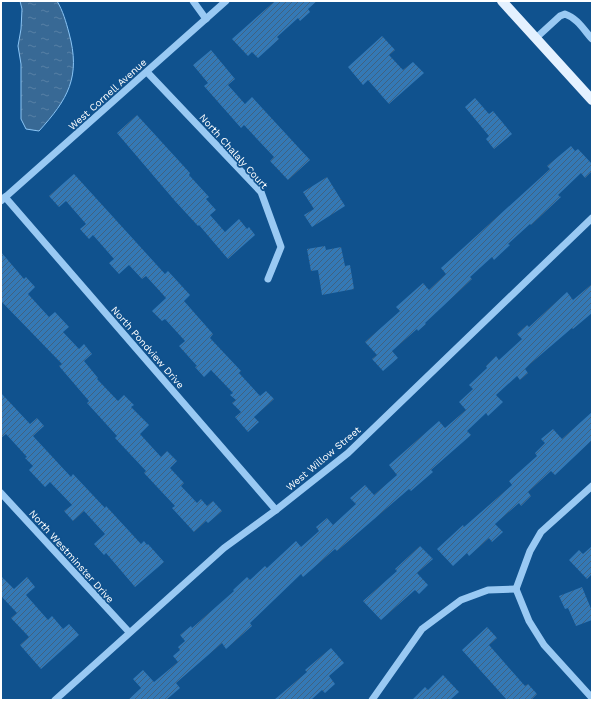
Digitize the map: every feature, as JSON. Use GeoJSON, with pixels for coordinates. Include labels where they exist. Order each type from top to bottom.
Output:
{"type":"FeatureCollection","features":[{"type":"Feature","properties":{"kind":"main road"},"geometry":{"type":"LineString","coordinates":[[502,1],[592,100]]}},
{"type":"Feature","properties":{"kind":"street"},"geometry":{"type":"LineString","coordinates":[[193,1],[206,19]]}},
{"type":"Feature","properties":{"kind":"street","name":"West Cornell Avenue"},"geometry":{"type":"LineString","coordinates":[[3,199],[226,1]]}},
{"type":"Feature","properties":{"kind":"street"},"geometry":{"type":"LineString","coordinates":[[536,38],[560,16],[565,14],[571,16],[592,39]]}},
{"type":"Feature","properties":{"kind":"street","name":"North Chalaly Court"},"geometry":{"type":"LineString","coordinates":[[147,72],[261,192],[281,247],[268,279]]}},
{"type":"Feature","properties":{"kind":"street","name":"North Pondview Drive"},"geometry":{"type":"LineString","coordinates":[[3,199],[276,510]]}},
{"type":"Feature","properties":{"kind":"street","name":"West Willow Street"},"geometry":{"type":"LineString","coordinates":[[54,700],[224,548],[276,510],[348,453],[592,218]]}},
{"type":"Feature","properties":{"kind":"street"},"geometry":{"type":"LineString","coordinates":[[592,486],[541,532],[530,551],[516,589],[528,622],[544,645],[592,698]]}},
{"type":"Feature","properties":{"kind":"street","name":"North Westminster Drive"},"geometry":{"type":"LineString","coordinates":[[1,492],[129,632]]}},
{"type":"Feature","properties":{"kind":"street"},"geometry":{"type":"LineString","coordinates":[[372,700],[422,629],[461,600],[488,590],[516,589]]}},
{"type":"Feature","properties":{"kind":"water"},"geometry":{"type":"Polygon","coordinates":[[[20,1],[57,1],[69,33],[72,49],[72,75],[69,86],[58,108],[39,131],[26,129],[21,119],[21,64],[18,46],[22,9],[20,1]]]}},
{"type":"Feature","properties":{"kind":"building"},"geometry":{"type":"Polygon","coordinates":[[[275,1],[317,1],[308,9],[310,12],[300,21],[298,18],[277,37],[279,39],[258,58],[252,52],[248,56],[232,39],[275,1]]]}},
{"type":"Feature","properties":{"kind":"building"},"geometry":{"type":"Polygon","coordinates":[[[382,36],[395,50],[389,55],[403,70],[413,62],[424,73],[389,104],[368,80],[363,85],[348,67],[382,36]]]}},
{"type":"Feature","properties":{"kind":"building"},"geometry":{"type":"Polygon","coordinates":[[[211,50],[235,79],[228,85],[245,104],[252,97],[310,160],[288,180],[270,161],[274,157],[244,125],[241,128],[204,86],[208,83],[193,65],[211,50]]]}},
{"type":"Feature","properties":{"kind":"building"},"geometry":{"type":"Polygon","coordinates":[[[475,98],[489,114],[493,111],[512,134],[494,149],[486,139],[489,136],[465,107],[475,98]]]}},
{"type":"Feature","properties":{"kind":"building"},"geometry":{"type":"Polygon","coordinates":[[[137,115],[190,173],[189,175],[209,197],[206,199],[216,210],[210,215],[225,232],[239,219],[247,229],[249,227],[255,235],[228,259],[199,225],[198,226],[175,201],[117,133],[137,115]]]}},
{"type":"Feature","properties":{"kind":"building"},"geometry":{"type":"Polygon","coordinates":[[[571,146],[575,151],[578,149],[592,164],[592,171],[585,178],[581,173],[558,195],[561,197],[508,244],[510,245],[494,260],[492,257],[470,277],[472,279],[425,323],[426,324],[418,331],[417,329],[392,351],[398,358],[383,371],[372,359],[377,355],[365,342],[400,311],[396,307],[423,283],[429,290],[446,274],[441,268],[550,169],[547,166],[571,146]]]}},
{"type":"Feature","properties":{"kind":"building"},"geometry":{"type":"Polygon","coordinates":[[[74,174],[165,274],[168,271],[190,295],[184,301],[213,334],[210,338],[241,371],[239,373],[260,396],[266,391],[274,399],[254,417],[259,422],[248,432],[235,417],[241,412],[232,403],[236,400],[230,395],[233,393],[211,370],[204,377],[195,367],[197,366],[179,346],[185,341],[165,319],[162,321],[152,311],[166,298],[146,276],[142,279],[129,265],[119,274],[109,263],[114,259],[93,235],[89,239],[80,229],[86,224],[66,201],[59,207],[49,196],[74,174]]]}},
{"type":"Feature","properties":{"kind":"building"},"geometry":{"type":"Polygon","coordinates":[[[327,177],[345,206],[312,227],[304,215],[314,209],[303,192],[327,177]]]}},
{"type":"Feature","properties":{"kind":"building"},"geometry":{"type":"Polygon","coordinates":[[[325,246],[326,250],[341,247],[345,266],[350,265],[354,289],[322,295],[318,270],[311,271],[307,249],[325,246]]]}},
{"type":"Feature","properties":{"kind":"building"},"geometry":{"type":"Polygon","coordinates":[[[1,252],[24,279],[26,277],[35,287],[28,294],[49,317],[55,312],[69,327],[63,332],[79,349],[84,344],[92,354],[84,361],[98,378],[97,379],[118,401],[124,395],[134,405],[131,407],[149,425],[140,434],[161,457],[167,451],[177,461],[170,468],[184,483],[181,486],[197,503],[201,499],[207,506],[213,501],[222,511],[208,523],[206,521],[194,532],[172,508],[175,506],[144,473],[146,471],[115,438],[117,436],[87,403],[89,401],[59,366],[62,364],[1,301],[1,252]]]}},
{"type":"Feature","properties":{"kind":"building"},"geometry":{"type":"Polygon","coordinates":[[[592,284],[592,313],[530,364],[525,369],[528,373],[520,380],[517,376],[496,395],[503,402],[488,416],[486,413],[467,431],[471,435],[431,470],[433,472],[411,491],[409,489],[337,551],[335,549],[303,577],[301,574],[250,623],[252,626],[226,649],[222,643],[176,683],[180,688],[166,700],[128,700],[141,688],[133,679],[143,670],[154,682],[178,662],[173,656],[180,650],[178,647],[185,641],[180,635],[191,626],[192,628],[234,591],[233,590],[247,577],[250,580],[265,566],[267,568],[296,541],[301,547],[319,531],[316,527],[327,518],[333,525],[356,504],[350,498],[365,485],[374,495],[397,475],[389,465],[439,421],[445,428],[466,410],[459,402],[473,389],[469,385],[487,368],[486,366],[496,356],[499,360],[522,339],[517,334],[527,325],[529,327],[567,292],[573,300],[592,284]]]}},
{"type":"Feature","properties":{"kind":"building"},"geometry":{"type":"Polygon","coordinates":[[[1,393],[30,424],[37,418],[44,426],[33,436],[71,477],[73,474],[105,508],[106,506],[141,544],[144,541],[147,545],[148,544],[164,562],[135,587],[106,553],[104,555],[94,544],[105,534],[84,511],[73,521],[64,511],[72,505],[50,482],[45,487],[29,470],[33,466],[25,458],[27,457],[6,434],[1,438],[1,393]]]}},
{"type":"Feature","properties":{"kind":"building"},"geometry":{"type":"Polygon","coordinates":[[[592,412],[592,440],[555,475],[551,471],[528,492],[531,496],[521,506],[519,503],[495,524],[503,532],[492,542],[489,538],[469,556],[467,553],[453,566],[437,549],[463,525],[464,527],[512,485],[509,481],[537,456],[535,453],[545,443],[541,439],[553,429],[562,439],[592,412]]]}},
{"type":"Feature","properties":{"kind":"building"},"geometry":{"type":"Polygon","coordinates":[[[420,546],[433,559],[417,573],[428,585],[419,594],[415,590],[381,620],[363,601],[397,571],[395,569],[420,546]]]}},
{"type":"Feature","properties":{"kind":"building"},"geometry":{"type":"Polygon","coordinates":[[[592,546],[592,574],[587,579],[569,560],[579,550],[583,554],[592,546]]]}},
{"type":"Feature","properties":{"kind":"building"},"geometry":{"type":"Polygon","coordinates":[[[1,576],[14,589],[27,577],[35,587],[26,595],[48,620],[52,616],[63,629],[69,624],[79,635],[41,669],[20,645],[29,637],[11,618],[17,613],[1,596],[1,576]]]}},
{"type":"Feature","properties":{"kind":"building"},"geometry":{"type":"Polygon","coordinates":[[[582,587],[592,611],[592,620],[576,626],[568,608],[565,609],[559,596],[582,587]]]}},
{"type":"Feature","properties":{"kind":"building"},"geometry":{"type":"Polygon","coordinates":[[[487,627],[497,638],[489,645],[525,686],[528,684],[537,694],[531,700],[507,700],[462,650],[487,627]]]}},
{"type":"Feature","properties":{"kind":"building"},"geometry":{"type":"Polygon","coordinates":[[[331,648],[344,663],[329,676],[335,684],[325,693],[322,690],[311,700],[274,700],[307,672],[305,670],[331,648]]]}},
{"type":"Feature","properties":{"kind":"building"},"geometry":{"type":"Polygon","coordinates":[[[443,675],[459,692],[450,700],[412,700],[425,687],[428,690],[443,675]]]}}]}
